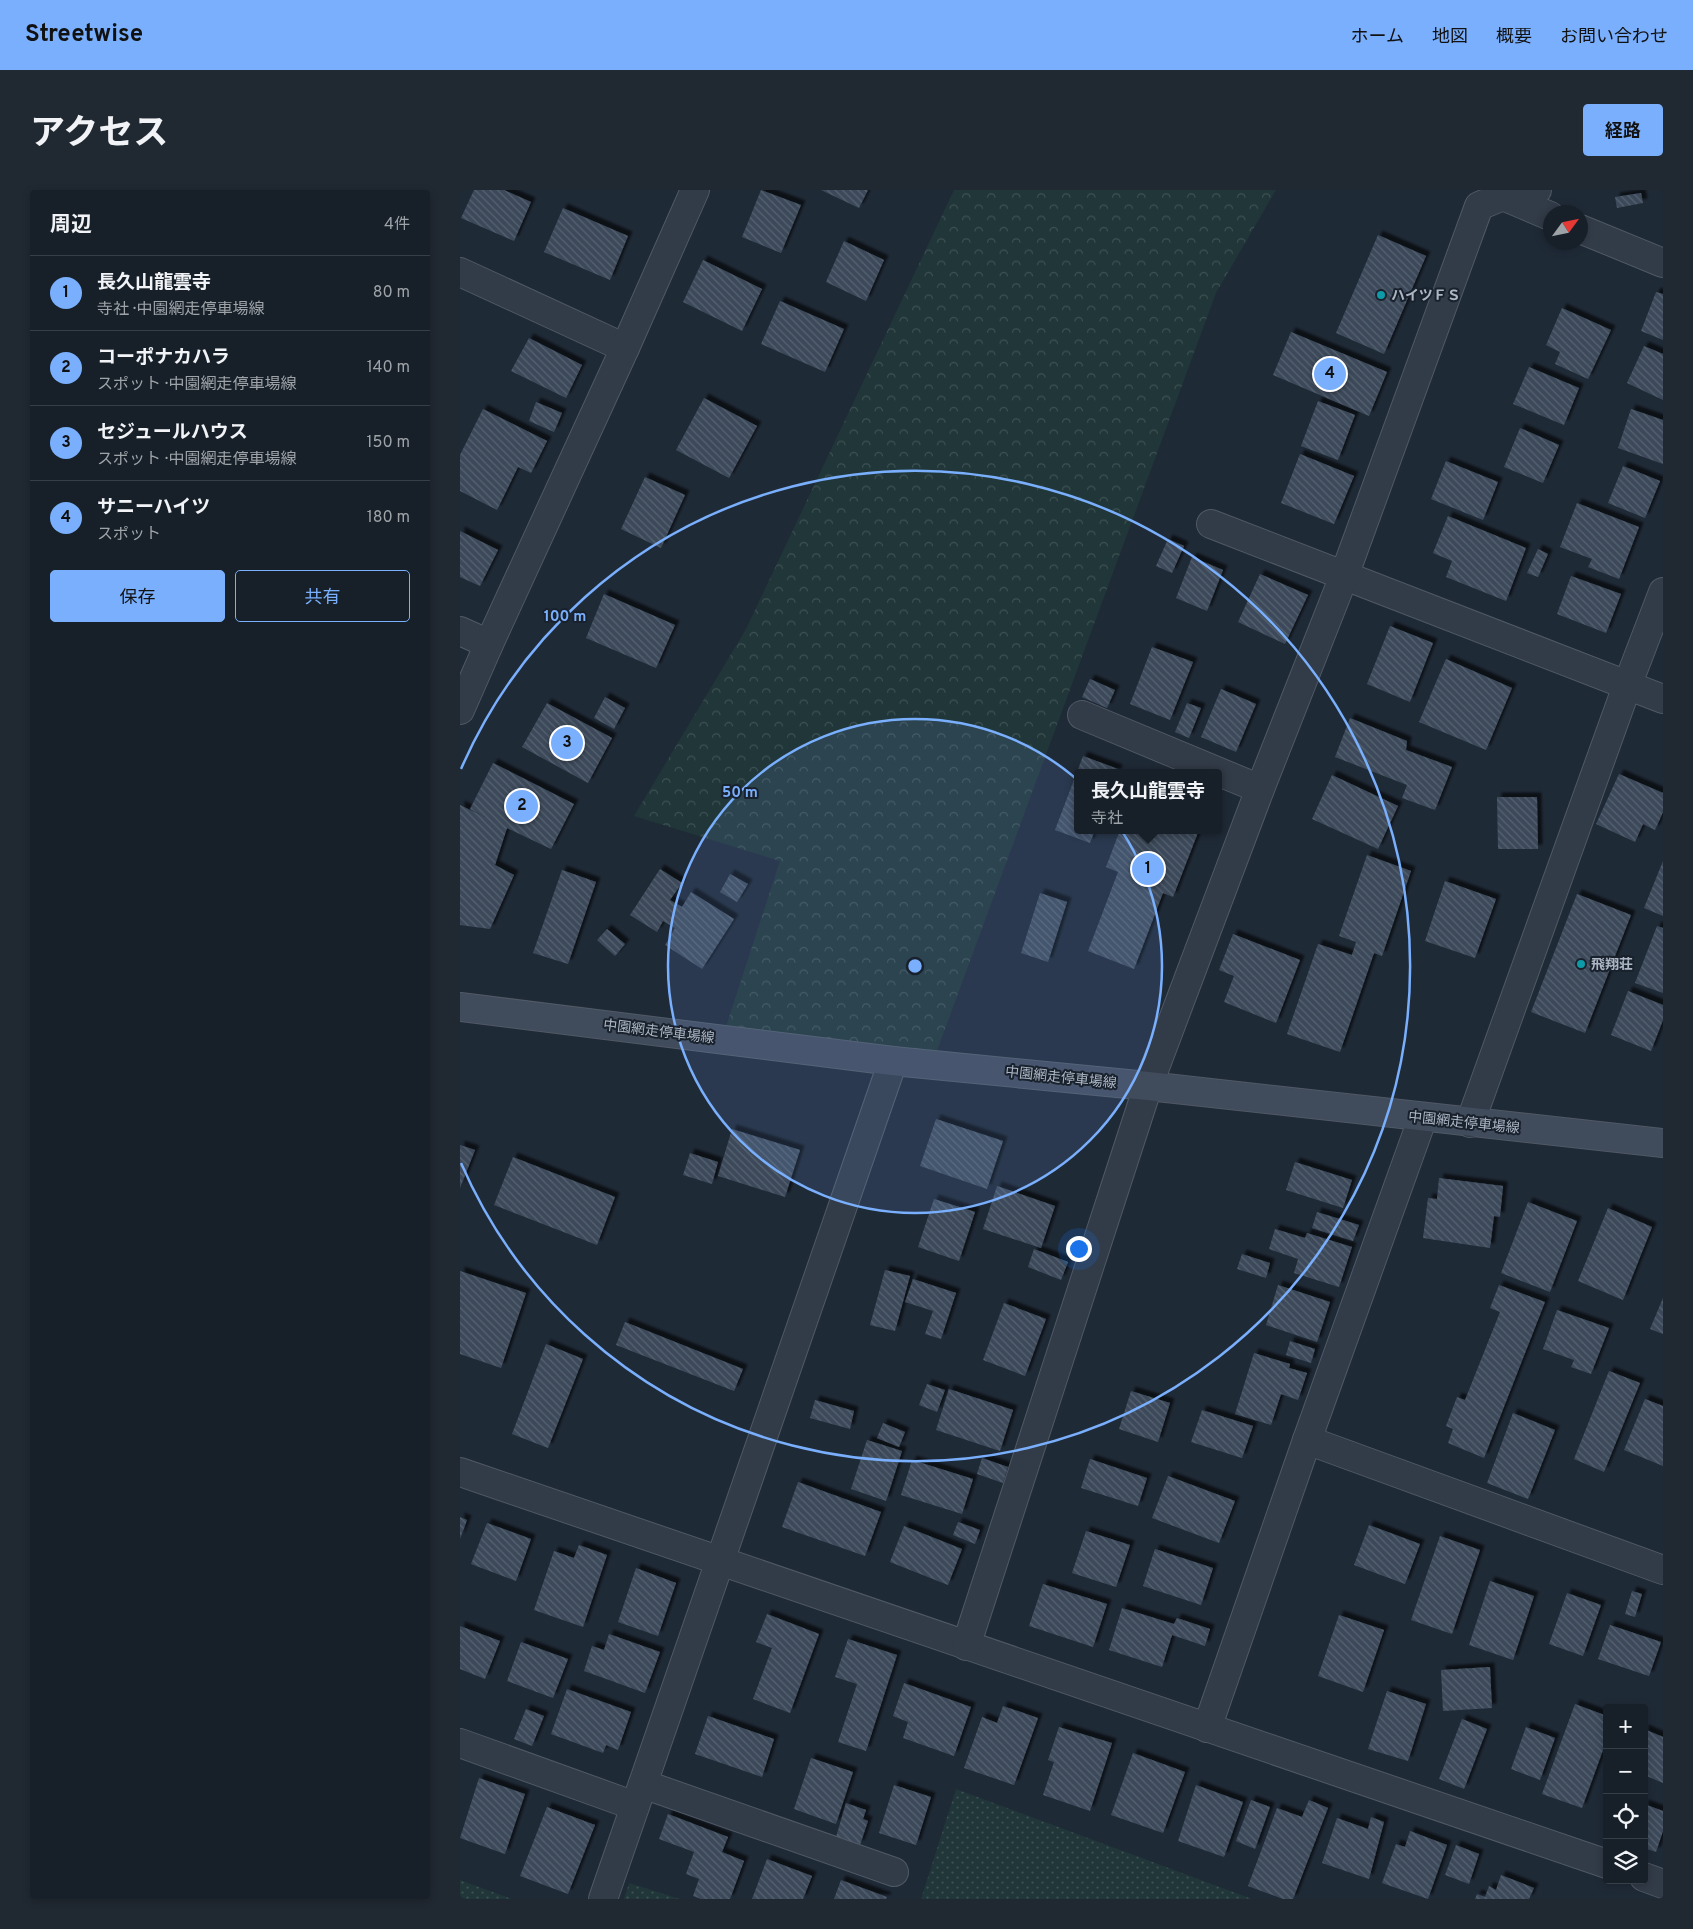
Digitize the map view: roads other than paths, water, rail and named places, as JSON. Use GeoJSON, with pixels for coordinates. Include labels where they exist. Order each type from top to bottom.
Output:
{"type":"FeatureCollection","features":[{"type":"Feature","properties":{"kind":"main road","name":"中園網走停車場線"},"geometry":{"type":"LineString","coordinates":[[460,1007],[893,1061],[1148,1086],[1663,1143]]}},
{"type":"Feature","properties":{"kind":"street"},"geometry":{"type":"LineString","coordinates":[[460,710],[695,190]]}},
{"type":"Feature","properties":{"kind":"street"},"geometry":{"type":"LineString","coordinates":[[966,1646],[1148,1086],[1260,789],[1344,576],[1479,206],[1502,196],[1537,190]]}},
{"type":"Feature","properties":{"kind":"street"},"geometry":{"type":"LineString","coordinates":[[1502,196],[1543,213]]}},
{"type":"Feature","properties":{"kind":"street"},"geometry":{"type":"LineString","coordinates":[[1588,231],[1663,263]]}},
{"type":"Feature","properties":{"kind":"street"},"geometry":{"type":"LineString","coordinates":[[460,272],[625,348]]}},
{"type":"Feature","properties":{"kind":"street"},"geometry":{"type":"LineString","coordinates":[[1211,524],[1663,699]]}},
{"type":"Feature","properties":{"kind":"street"},"geometry":{"type":"LineString","coordinates":[[1470,1122],[1627,686],[1663,592]]}},
{"type":"Feature","properties":{"kind":"street"},"geometry":{"type":"LineString","coordinates":[[460,631],[489,644]]}},
{"type":"Feature","properties":{"kind":"street"},"geometry":{"type":"LineString","coordinates":[[1082,715],[1212,769]]}},
{"type":"Feature","properties":{"kind":"street"},"geometry":{"type":"LineString","coordinates":[[1222,773],[1260,789]]}},
{"type":"Feature","properties":{"kind":"street"},"geometry":{"type":"LineString","coordinates":[[603,1899],[893,1061]]}},
{"type":"Feature","properties":{"kind":"street"},"geometry":{"type":"LineString","coordinates":[[1207,1728],[1307,1440],[1423,1117]]}},
{"type":"Feature","properties":{"kind":"street"},"geometry":{"type":"LineString","coordinates":[[1307,1440],[1663,1570]]}},
{"type":"Feature","properties":{"kind":"street"},"geometry":{"type":"LineString","coordinates":[[460,1472],[1603,1863]]}},
{"type":"Feature","properties":{"kind":"street"},"geometry":{"type":"LineString","coordinates":[[460,1743],[894,1872]]}},
{"type":"Feature","properties":{"kind":"street"},"geometry":{"type":"LineString","coordinates":[[1648,1878],[1663,1884]]}},
{"type":"Feature","properties":{"kind":"place","name":"ハイツＦＳ"},"geometry":{"type":"Point","coordinates":[1381,295]}},
{"type":"Feature","properties":{"kind":"place","name":"サニーハイツ"},"geometry":{"type":"Point","coordinates":[1330,374]}},
{"type":"Feature","properties":{"kind":"place","name":"セジュールハウス"},"geometry":{"type":"Point","coordinates":[567,743]}},
{"type":"Feature","properties":{"kind":"place","name":"コーポナカハラ"},"geometry":{"type":"Point","coordinates":[522,806]}},
{"type":"Feature","properties":{"kind":"place","name":"長久山龍雲寺"},"geometry":{"type":"Point","coordinates":[1148,869]}},
{"type":"Feature","properties":{"kind":"place","name":"飛翔荘"},"geometry":{"type":"Point","coordinates":[1581,964]}}]}
